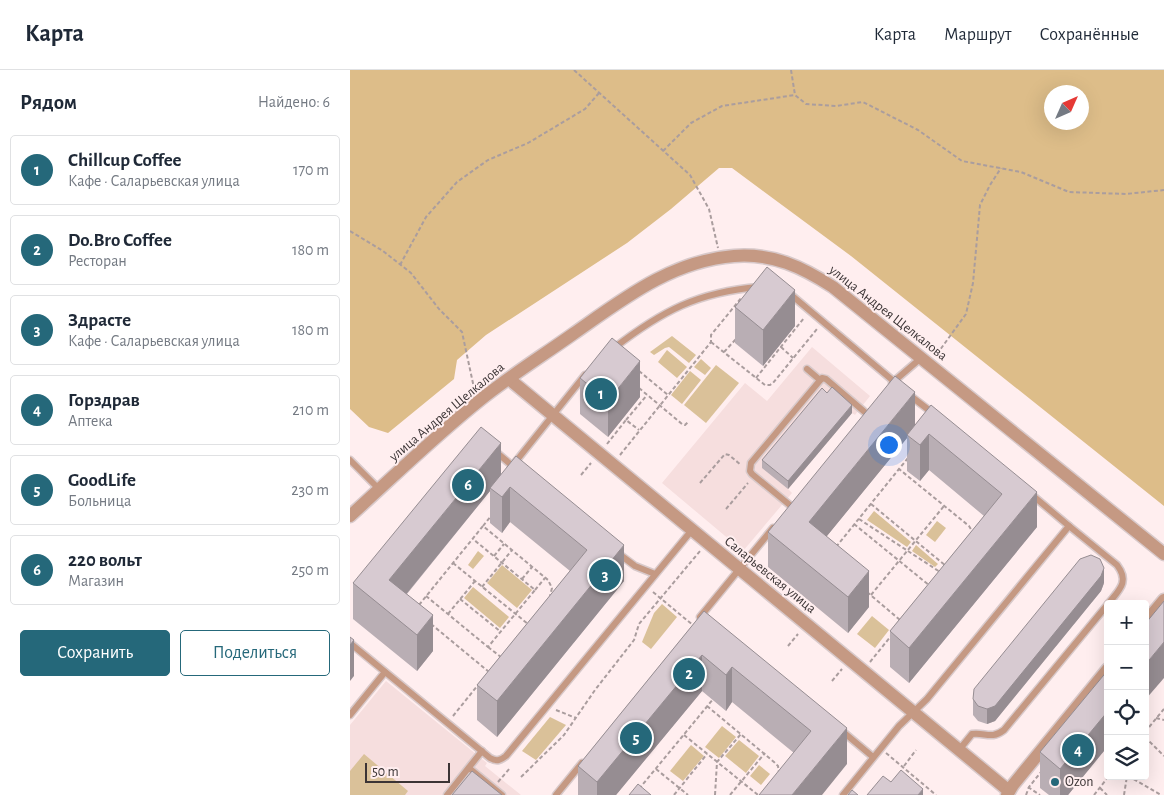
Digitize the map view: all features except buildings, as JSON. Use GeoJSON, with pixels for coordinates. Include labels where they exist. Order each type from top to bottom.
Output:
{"type":"FeatureCollection","features":[{"type":"Feature","properties":{"kind":"street","name":"улица Андрея Щелкалова"},"geometry":{"type":"LineString","coordinates":[[350,516],[481,400],[633,292],[673,270],[720,257],[760,256],[784,261],[808,271],[833,287],[1164,554]]}},
{"type":"Feature","properties":{"kind":"street","name":"Саларьевская улица"},"geometry":{"type":"LineString","coordinates":[[509,379],[553,415],[603,449],[692,530],[914,712],[1008,793]]}},
{"type":"Feature","properties":{"kind":"street"},"geometry":{"type":"LineString","coordinates":[[1149,618],[1164,600]]}},
{"type":"Feature","properties":{"kind":"street"},"geometry":{"type":"LineString","coordinates":[[1008,793],[1104,674]]}},
{"type":"Feature","properties":{"kind":"lane"},"geometry":{"type":"LineString","coordinates":[[607,354],[672,309],[706,295],[767,286]]}},
{"type":"Feature","properties":{"kind":"lane"},"geometry":{"type":"LineString","coordinates":[[785,292],[791,294],[940,420]]}},
{"type":"Feature","properties":{"kind":"lane"},"geometry":{"type":"LineString","coordinates":[[888,388],[893,382],[925,361]]}},
{"type":"Feature","properties":{"kind":"lane"},"geometry":{"type":"LineString","coordinates":[[807,369],[820,380]]}},
{"type":"Feature","properties":{"kind":"lane"},"geometry":{"type":"LineString","coordinates":[[512,466],[590,370]]}},
{"type":"Feature","properties":{"kind":"lane"},"geometry":{"type":"LineString","coordinates":[[791,506],[753,475],[750,471],[751,463],[820,380],[826,379],[867,414]]}},
{"type":"Feature","properties":{"kind":"lane"},"geometry":{"type":"LineString","coordinates":[[861,421],[872,407]]}},
{"type":"Feature","properties":{"kind":"lane"},"geometry":{"type":"LineString","coordinates":[[490,447],[518,471]]}},
{"type":"Feature","properties":{"kind":"lane"},"geometry":{"type":"LineString","coordinates":[[350,460],[379,489]]}},
{"type":"Feature","properties":{"kind":"lane"},"geometry":{"type":"LineString","coordinates":[[1029,493],[1117,565],[1122,572],[1123,581],[1120,589],[1111,600]]}},
{"type":"Feature","properties":{"kind":"lane"},"geometry":{"type":"LineString","coordinates":[[785,514],[797,499]]}},
{"type":"Feature","properties":{"kind":"lane"},"geometry":{"type":"LineString","coordinates":[[694,626],[779,522]]}},
{"type":"Feature","properties":{"kind":"lane"},"geometry":{"type":"LineString","coordinates":[[843,795],[899,726],[928,699],[1070,526]]}},
{"type":"Feature","properties":{"kind":"lane"},"geometry":{"type":"LineString","coordinates":[[350,643],[482,752],[495,760],[501,760],[692,530]]}},
{"type":"Feature","properties":{"kind":"lane"},"geometry":{"type":"LineString","coordinates":[[616,551],[635,566],[655,574]]}},
{"type":"Feature","properties":{"kind":"lane"},"geometry":{"type":"LineString","coordinates":[[959,750],[972,734],[990,736],[1000,734],[1104,609]]}},
{"type":"Feature","properties":{"kind":"lane"},"geometry":{"type":"LineString","coordinates":[[702,616],[709,622]]}},
{"type":"Feature","properties":{"kind":"lane"},"geometry":{"type":"LineString","coordinates":[[350,715],[385,672]]}},
{"type":"Feature","properties":{"kind":"lane"},"geometry":{"type":"LineString","coordinates":[[833,724],[874,757]]}},
{"type":"Feature","properties":{"kind":"lane"},"geometry":{"type":"LineString","coordinates":[[447,795],[482,752]]}},
{"type":"Feature","properties":{"kind":"lane"},"geometry":{"type":"LineString","coordinates":[[556,795],[589,754]]}},
{"type":"Feature","properties":{"kind":"lane"},"geometry":{"type":"LineString","coordinates":[[469,768],[502,795]]}},
{"type":"Feature","properties":{"kind":"path"},"geometry":{"type":"LineString","coordinates":[[574,70],[690,175],[709,209],[720,257]]}},
{"type":"Feature","properties":{"kind":"path"},"geometry":{"type":"LineString","coordinates":[[791,70],[795,95],[806,104],[836,106],[863,102],[918,130],[962,161],[1020,172],[1070,192],[1126,194],[1164,190]]}},
{"type":"Feature","properties":{"kind":"path"},"geometry":{"type":"LineString","coordinates":[[400,265],[426,217],[457,182],[488,160],[528,143],[585,109],[599,93]]}},
{"type":"Feature","properties":{"kind":"path"},"geometry":{"type":"LineString","coordinates":[[663,151],[691,123],[722,106],[795,95]]}},
{"type":"Feature","properties":{"kind":"path"},"geometry":{"type":"LineString","coordinates":[[925,361],[966,314],[972,284],[980,205],[1001,168]]}},
{"type":"Feature","properties":{"kind":"path"},"geometry":{"type":"LineString","coordinates":[[350,231],[383,251],[411,273],[439,309],[462,332],[475,393]]}},
{"type":"Feature","properties":{"kind":"path"},"geometry":{"type":"LineString","coordinates":[[750,288],[711,336],[712,342],[724,353],[765,385],[770,385],[823,322]]}},
{"type":"Feature","properties":{"kind":"path"},"geometry":{"type":"LineString","coordinates":[[735,306],[740,310]]}},
{"type":"Feature","properties":{"kind":"path"},"geometry":{"type":"LineString","coordinates":[[756,378],[810,311]]}},
{"type":"Feature","properties":{"kind":"path"},"geometry":{"type":"LineString","coordinates":[[724,353],[741,332]]}},
{"type":"Feature","properties":{"kind":"path"},"geometry":{"type":"LineString","coordinates":[[620,455],[712,342]]}},
{"type":"Feature","properties":{"kind":"path"},"geometry":{"type":"LineString","coordinates":[[781,347],[793,358]]}},
{"type":"Feature","properties":{"kind":"path"},"geometry":{"type":"LineString","coordinates":[[639,371],[668,395]]}},
{"type":"Feature","properties":{"kind":"path"},"geometry":{"type":"LineString","coordinates":[[633,384],[684,425],[688,422]]}},
{"type":"Feature","properties":{"kind":"path"},"geometry":{"type":"LineString","coordinates":[[581,475],[647,395]]}},
{"type":"Feature","properties":{"kind":"path"},"geometry":{"type":"LineString","coordinates":[[626,420],[640,431]]}},
{"type":"Feature","properties":{"kind":"path"},"geometry":{"type":"LineString","coordinates":[[700,483],[725,454],[729,455],[753,475],[726,509]]}},
{"type":"Feature","properties":{"kind":"path"},"geometry":{"type":"LineString","coordinates":[[834,549],[910,456]]}},
{"type":"Feature","properties":{"kind":"path"},"geometry":{"type":"LineString","coordinates":[[900,469],[969,526],[973,534]]}},
{"type":"Feature","properties":{"kind":"path"},"geometry":{"type":"LineString","coordinates":[[871,504],[947,567]]}},
{"type":"Feature","properties":{"kind":"path"},"geometry":{"type":"LineString","coordinates":[[871,596],[944,506]]}},
{"type":"Feature","properties":{"kind":"path"},"geometry":{"type":"LineString","coordinates":[[418,608],[420,603],[495,512]]}},
{"type":"Feature","properties":{"kind":"path"},"geometry":{"type":"LineString","coordinates":[[859,519],[942,574]]}},
{"type":"Feature","properties":{"kind":"path"},"geometry":{"type":"LineString","coordinates":[[854,524],[931,587]]}},
{"type":"Feature","properties":{"kind":"path"},"geometry":{"type":"LineString","coordinates":[[483,526],[545,578],[552,588],[549,598]]}},
{"type":"Feature","properties":{"kind":"path"},"geometry":{"type":"LineString","coordinates":[[473,539],[535,590]]}},
{"type":"Feature","properties":{"kind":"path"},"geometry":{"type":"LineString","coordinates":[[521,777],[560,739],[634,640],[640,624],[707,542]]}},
{"type":"Feature","properties":{"kind":"path"},"geometry":{"type":"LineString","coordinates":[[494,556],[504,544]]}},
{"type":"Feature","properties":{"kind":"path"},"geometry":{"type":"LineString","coordinates":[[481,551],[484,548]]}},
{"type":"Feature","properties":{"kind":"path"},"geometry":{"type":"LineString","coordinates":[[482,587],[512,550]]}},
{"type":"Feature","properties":{"kind":"path"},"geometry":{"type":"LineString","coordinates":[[453,563],[528,624],[533,618]]}},
{"type":"Feature","properties":{"kind":"path"},"geometry":{"type":"LineString","coordinates":[[522,579],[532,567]]}},
{"type":"Feature","properties":{"kind":"path"},"geometry":{"type":"LineString","coordinates":[[488,647],[545,578]]}},
{"type":"Feature","properties":{"kind":"path"},"geometry":{"type":"LineString","coordinates":[[448,614],[475,581]]}},
{"type":"Feature","properties":{"kind":"path"},"geometry":{"type":"LineString","coordinates":[[645,586],[694,626]]}},
{"type":"Feature","properties":{"kind":"path"},"geometry":{"type":"LineString","coordinates":[[864,590],[903,622]]}},
{"type":"Feature","properties":{"kind":"path"},"geometry":{"type":"LineString","coordinates":[[426,596],[501,657]]}},
{"type":"Feature","properties":{"kind":"path"},"geometry":{"type":"LineString","coordinates":[[460,599],[500,632]]}},
{"type":"Feature","properties":{"kind":"path"},"geometry":{"type":"LineString","coordinates":[[430,624],[489,672]]}},
{"type":"Feature","properties":{"kind":"path"},"geometry":{"type":"LineString","coordinates":[[788,646],[806,624]]}},
{"type":"Feature","properties":{"kind":"path"},"geometry":{"type":"LineString","coordinates":[[875,655],[892,635]]}},
{"type":"Feature","properties":{"kind":"path"},"geometry":{"type":"LineString","coordinates":[[832,681],[850,660]]}},
{"type":"Feature","properties":{"kind":"path"},"geometry":{"type":"LineString","coordinates":[[447,723],[483,679]]}},
{"type":"Feature","properties":{"kind":"path"},"geometry":{"type":"LineString","coordinates":[[635,795],[718,692]]}},
{"type":"Feature","properties":{"kind":"path"},"geometry":{"type":"LineString","coordinates":[[547,706],[576,718]]}},
{"type":"Feature","properties":{"kind":"path"},"geometry":{"type":"LineString","coordinates":[[707,706],[778,766],[779,776]]}},
{"type":"Feature","properties":{"kind":"path"},"geometry":{"type":"LineString","coordinates":[[1149,727],[1164,709]]}},
{"type":"Feature","properties":{"kind":"path"},"geometry":{"type":"LineString","coordinates":[[1156,718],[1164,720]]}},
{"type":"Feature","properties":{"kind":"path"},"geometry":{"type":"LineString","coordinates":[[715,795],[717,762],[741,734]]}},
{"type":"Feature","properties":{"kind":"path"},"geometry":{"type":"LineString","coordinates":[[684,735],[758,795]]}},
{"type":"Feature","properties":{"kind":"path"},"geometry":{"type":"LineString","coordinates":[[1149,741],[1164,756]]}},
{"type":"Feature","properties":{"kind":"path"},"geometry":{"type":"LineString","coordinates":[[881,748],[936,795]]}},
{"type":"Feature","properties":{"kind":"path"},"geometry":{"type":"LineString","coordinates":[[903,767],[916,750]]}},
{"type":"Feature","properties":{"kind":"path"},"geometry":{"type":"LineString","coordinates":[[730,795],[764,753]]}},
{"type":"Feature","properties":{"kind":"path"},"geometry":{"type":"LineString","coordinates":[[674,795],[707,754]]}},
{"type":"Feature","properties":{"kind":"path"},"geometry":{"type":"LineString","coordinates":[[494,788],[510,768]]}},
{"type":"Feature","properties":{"kind":"path"},"geometry":{"type":"LineString","coordinates":[[656,769],[688,795]]}},
{"type":"Feature","properties":{"kind":"path"},"geometry":{"type":"LineString","coordinates":[[1026,795],[1028,787],[1041,772]]}},
{"type":"Feature","properties":{"kind":"path"},"geometry":{"type":"LineString","coordinates":[[1094,795],[1106,780]]}},
{"type":"Feature","properties":{"kind":"path"},"geometry":{"type":"LineString","coordinates":[[1124,795],[1126,780]]}},
{"type":"Feature","properties":{"kind":"path"},"geometry":{"type":"LineString","coordinates":[[1134,780],[1161,795]]}},
{"type":"Feature","properties":{"kind":"path"},"geometry":{"type":"LineString","coordinates":[[1028,787],[1038,794]]}},
{"type":"Feature","properties":{"kind":"path"},"geometry":{"type":"LineString","coordinates":[[1100,788],[1107,795]]}},
{"type":"Feature","properties":{"kind":"shaded area"},"geometry":{"type":"Polygon","coordinates":[[[350,70],[1164,70],[1164,506],[851,256],[732,168],[719,168],[627,243],[486,335],[457,360],[454,379],[388,433],[369,427],[350,409],[350,70]]]}},
{"type":"Feature","properties":{"kind":"shaded area"},"geometry":{"type":"Polygon","coordinates":[[[672,336],[696,355],[689,363],[669,347],[654,355],[650,352],[672,336]]]}},
{"type":"Feature","properties":{"kind":"shaded area"},"geometry":{"type":"Polygon","coordinates":[[[812,347],[870,396],[855,415],[852,413],[788,489],[792,493],[743,551],[662,483],[745,383],[767,401],[812,347]]]}},
{"type":"Feature","properties":{"kind":"shaded area"},"geometry":{"type":"Polygon","coordinates":[[[667,350],[687,367],[677,378],[658,362],[667,350]]]}},
{"type":"Feature","properties":{"kind":"shaded area"},"geometry":{"type":"Polygon","coordinates":[[[701,359],[711,368],[705,375],[694,367],[701,359]]]}},
{"type":"Feature","properties":{"kind":"shaded area"},"geometry":{"type":"Polygon","coordinates":[[[716,365],[739,383],[706,423],[684,405],[716,365]]]}},
{"type":"Feature","properties":{"kind":"shaded area"},"geometry":{"type":"Polygon","coordinates":[[[690,371],[701,380],[682,404],[671,395],[690,371]]]}},
{"type":"Feature","properties":{"kind":"shaded area"},"geometry":{"type":"Polygon","coordinates":[[[874,511],[911,542],[907,547],[867,520],[874,511]]]}},
{"type":"Feature","properties":{"kind":"shaded area"},"geometry":{"type":"Polygon","coordinates":[[[937,521],[946,528],[935,542],[926,535],[937,521]]]}},
{"type":"Feature","properties":{"kind":"shaded area"},"geometry":{"type":"Polygon","coordinates":[[[916,545],[938,564],[935,567],[912,551],[916,545]]]}},
{"type":"Feature","properties":{"kind":"shaded area"},"geometry":{"type":"Polygon","coordinates":[[[478,551],[484,556],[473,569],[468,565],[478,551]]]}},
{"type":"Feature","properties":{"kind":"shaded area"},"geometry":{"type":"Polygon","coordinates":[[[502,565],[532,590],[517,608],[487,583],[502,565]]]}},
{"type":"Feature","properties":{"kind":"shaded area"},"geometry":{"type":"Polygon","coordinates":[[[473,587],[509,617],[500,628],[464,598],[473,587]]]}},
{"type":"Feature","properties":{"kind":"shaded area"},"geometry":{"type":"Polygon","coordinates":[[[662,604],[677,617],[651,649],[642,642],[654,613],[662,604]]]}},
{"type":"Feature","properties":{"kind":"shaded area"},"geometry":{"type":"Polygon","coordinates":[[[872,616],[889,630],[875,648],[857,634],[872,616]]]}},
{"type":"Feature","properties":{"kind":"shaded area"},"geometry":{"type":"Polygon","coordinates":[[[386,681],[487,763],[485,766],[521,795],[350,795],[350,725],[386,681]]]}},
{"type":"Feature","properties":{"kind":"shaded area"},"geometry":{"type":"Polygon","coordinates":[[[550,717],[566,725],[536,760],[522,751],[550,717]]]}},
{"type":"Feature","properties":{"kind":"shaded area"},"geometry":{"type":"Polygon","coordinates":[[[722,726],[736,737],[719,758],[705,747],[722,726]]]}},
{"type":"Feature","properties":{"kind":"shaded area"},"geometry":{"type":"Polygon","coordinates":[[[739,740],[759,756],[746,773],[725,756],[739,740]]]}},
{"type":"Feature","properties":{"kind":"shaded area"},"geometry":{"type":"Polygon","coordinates":[[[691,745],[704,756],[683,781],[670,771],[691,745]]]}},
{"type":"Feature","properties":{"kind":"shaded area"},"geometry":{"type":"Polygon","coordinates":[[[364,754],[408,791],[405,795],[350,795],[350,771],[364,754]]]}},
{"type":"Feature","properties":{"kind":"shaded area"},"geometry":{"type":"Polygon","coordinates":[[[759,765],[770,774],[761,785],[750,776],[759,765]]]}},
{"type":"Feature","properties":{"kind":"place","name":"Chillcup Coffee"},"geometry":{"type":"Point","coordinates":[601,394]}},
{"type":"Feature","properties":{"kind":"place","name":"220 вольт"},"geometry":{"type":"Point","coordinates":[468,485]}},
{"type":"Feature","properties":{"kind":"place","name":"Здрасте"},"geometry":{"type":"Point","coordinates":[605,575]}},
{"type":"Feature","properties":{"kind":"place","name":"Do.Bro Coffee"},"geometry":{"type":"Point","coordinates":[689,674]}},
{"type":"Feature","properties":{"kind":"place","name":"GoodLife"},"geometry":{"type":"Point","coordinates":[636,738]}},
{"type":"Feature","properties":{"kind":"place","name":"Горздрав"},"geometry":{"type":"Point","coordinates":[1078,750]}},
{"type":"Feature","properties":{"kind":"place","name":"Ozon"},"geometry":{"type":"Point","coordinates":[1055,782]}}]}
